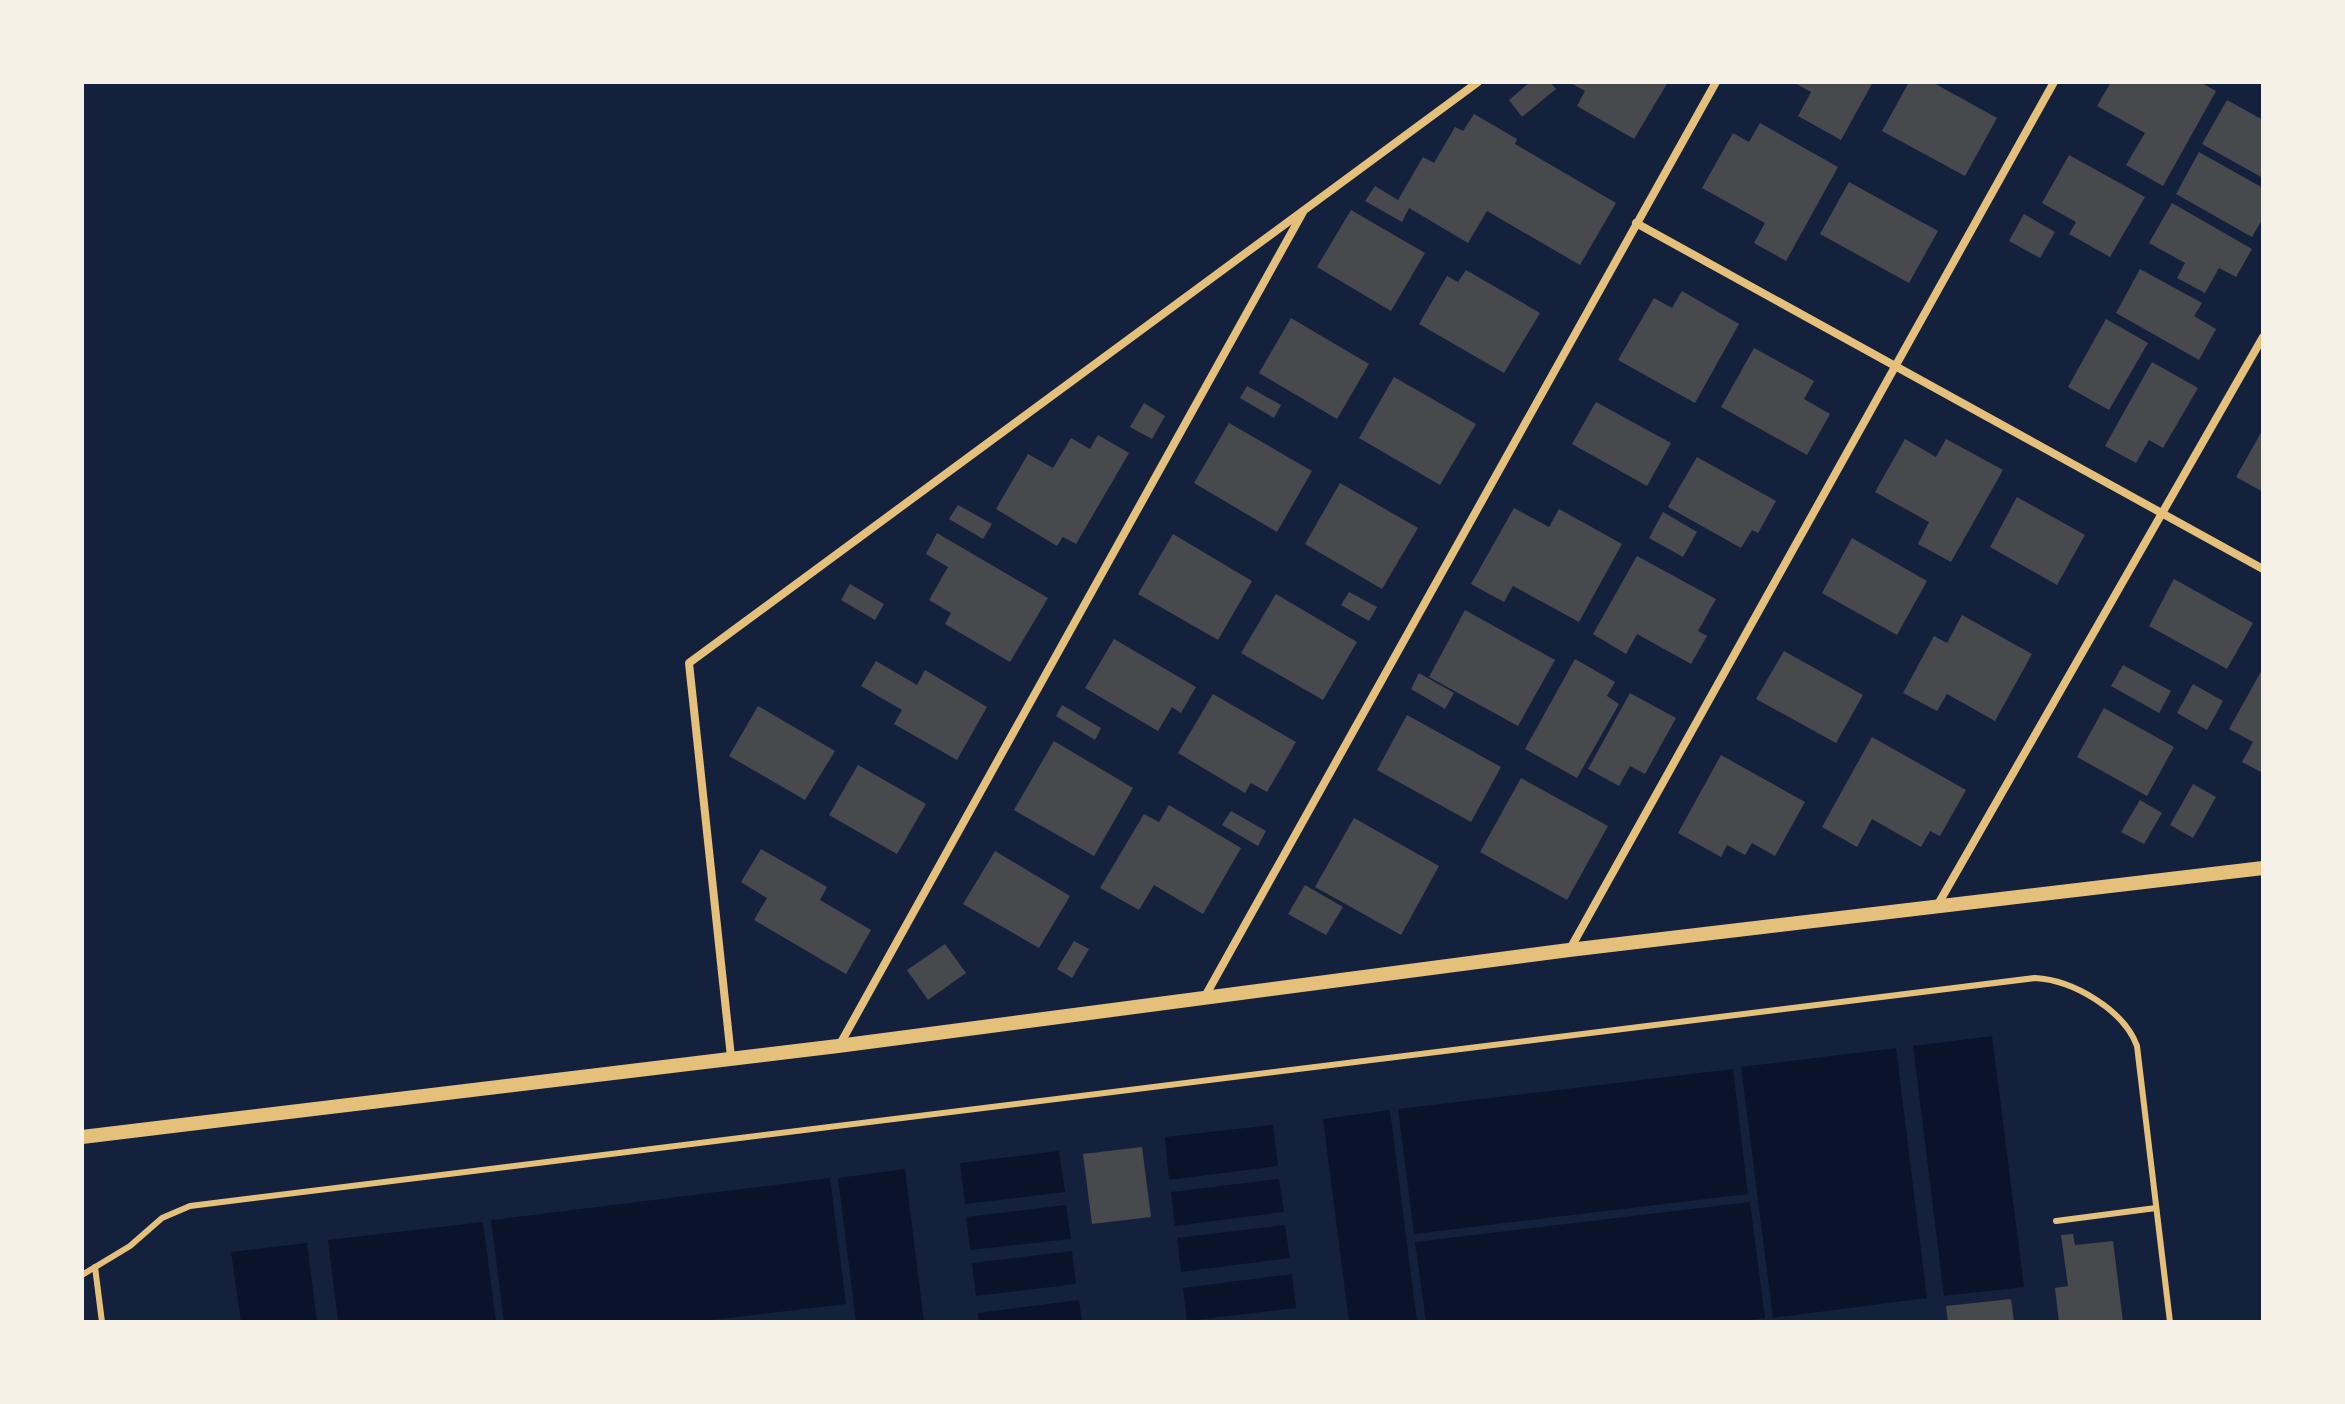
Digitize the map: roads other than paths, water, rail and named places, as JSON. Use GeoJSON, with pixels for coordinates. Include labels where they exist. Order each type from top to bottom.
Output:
{"type":"FeatureCollection","features":[{"type":"Feature","properties":{"kind":"street"},"geometry":{"type":"LineString","coordinates":[[731,1057],[689,663],[1478,82]]}},
{"type":"Feature","properties":{"kind":"street"},"geometry":{"type":"LineString","coordinates":[[1203,1001],[1716,82]]}},
{"type":"Feature","properties":{"kind":"street"},"geometry":{"type":"LineString","coordinates":[[1569,950],[2054,82]]}},
{"type":"Feature","properties":{"kind":"street"},"geometry":{"type":"LineString","coordinates":[[838,1046],[1306,208]]}},
{"type":"Feature","properties":{"kind":"street"},"geometry":{"type":"LineString","coordinates":[[1636,223],[2263,569]]}},
{"type":"Feature","properties":{"kind":"street"},"geometry":{"type":"LineString","coordinates":[[1936,907],[2263,337]]}},
{"type":"Feature","properties":{"kind":"street"},"geometry":{"type":"LineString","coordinates":[[82,1137],[1203,1001],[1569,950],[2263,868]]}},
{"type":"Feature","properties":{"kind":"lane"},"geometry":{"type":"LineString","coordinates":[[82,1275],[130,1246],[162,1218],[190,1206],[2035,978],[2069,985],[2131,1030],[2137,1046],[2170,1322]]}},
{"type":"Feature","properties":{"kind":"lane"},"geometry":{"type":"LineString","coordinates":[[2056,1221],[2156,1208]]}},
{"type":"Feature","properties":{"kind":"lane"},"geometry":{"type":"LineString","coordinates":[[95,1267],[102,1322]]}},
{"type":"Feature","properties":{"kind":"water"},"geometry":{"type":"Polygon","coordinates":[[[1992,1036],[2024,1287],[1944,1296],[1913,1046],[1992,1036]]]}},
{"type":"Feature","properties":{"kind":"water"},"geometry":{"type":"Polygon","coordinates":[[[1896,1048],[1927,1298],[1773,1318],[1741,1067],[1896,1048]]]}},
{"type":"Feature","properties":{"kind":"water"},"geometry":{"type":"Polygon","coordinates":[[[1733,1069],[1748,1194],[1414,1234],[1398,1109],[1733,1069]]]}},
{"type":"Feature","properties":{"kind":"water"},"geometry":{"type":"Polygon","coordinates":[[[1390,1110],[1417,1322],[1349,1322],[1323,1119],[1390,1110]]]}},
{"type":"Feature","properties":{"kind":"water"},"geometry":{"type":"Polygon","coordinates":[[[1273,1125],[1278,1166],[1169,1180],[1165,1137],[1273,1125]]]}},
{"type":"Feature","properties":{"kind":"water"},"geometry":{"type":"Polygon","coordinates":[[[1059,1151],[1065,1192],[965,1204],[960,1163],[1059,1151]]]}},
{"type":"Feature","properties":{"kind":"water"},"geometry":{"type":"Polygon","coordinates":[[[905,1169],[924,1322],[856,1322],[838,1178],[905,1169]]]}},
{"type":"Feature","properties":{"kind":"water"},"geometry":{"type":"Polygon","coordinates":[[[830,1178],[846,1304],[696,1322],[504,1322],[491,1220],[830,1178]]]}},
{"type":"Feature","properties":{"kind":"water"},"geometry":{"type":"Polygon","coordinates":[[[1279,1179],[1284,1212],[1175,1226],[1171,1192],[1279,1179]]]}},
{"type":"Feature","properties":{"kind":"water"},"geometry":{"type":"Polygon","coordinates":[[[1750,1202],[1765,1318],[1735,1322],[1426,1322],[1415,1242],[1750,1202]]]}},
{"type":"Feature","properties":{"kind":"water"},"geometry":{"type":"Polygon","coordinates":[[[1066,1205],[1071,1239],[970,1250],[966,1217],[1066,1205]]]}},
{"type":"Feature","properties":{"kind":"water"},"geometry":{"type":"Polygon","coordinates":[[[483,1222],[496,1322],[338,1322],[328,1240],[483,1222]]]}},
{"type":"Feature","properties":{"kind":"water"},"geometry":{"type":"Polygon","coordinates":[[[1285,1225],[1290,1258],[1181,1272],[1177,1238],[1285,1225]]]}},
{"type":"Feature","properties":{"kind":"water"},"geometry":{"type":"Polygon","coordinates":[[[307,1243],[317,1322],[241,1322],[231,1252],[307,1243]]]}},
{"type":"Feature","properties":{"kind":"water"},"geometry":{"type":"Polygon","coordinates":[[[1072,1251],[1076,1284],[976,1296],[972,1263],[1072,1251]]]}},
{"type":"Feature","properties":{"kind":"water"},"geometry":{"type":"Polygon","coordinates":[[[1292,1274],[1296,1308],[1187,1321],[1183,1288],[1292,1274]]]}},
{"type":"Feature","properties":{"kind":"water"},"geometry":{"type":"Polygon","coordinates":[[[1079,1300],[1082,1322],[979,1322],[978,1313],[1079,1300]]]}}]}
